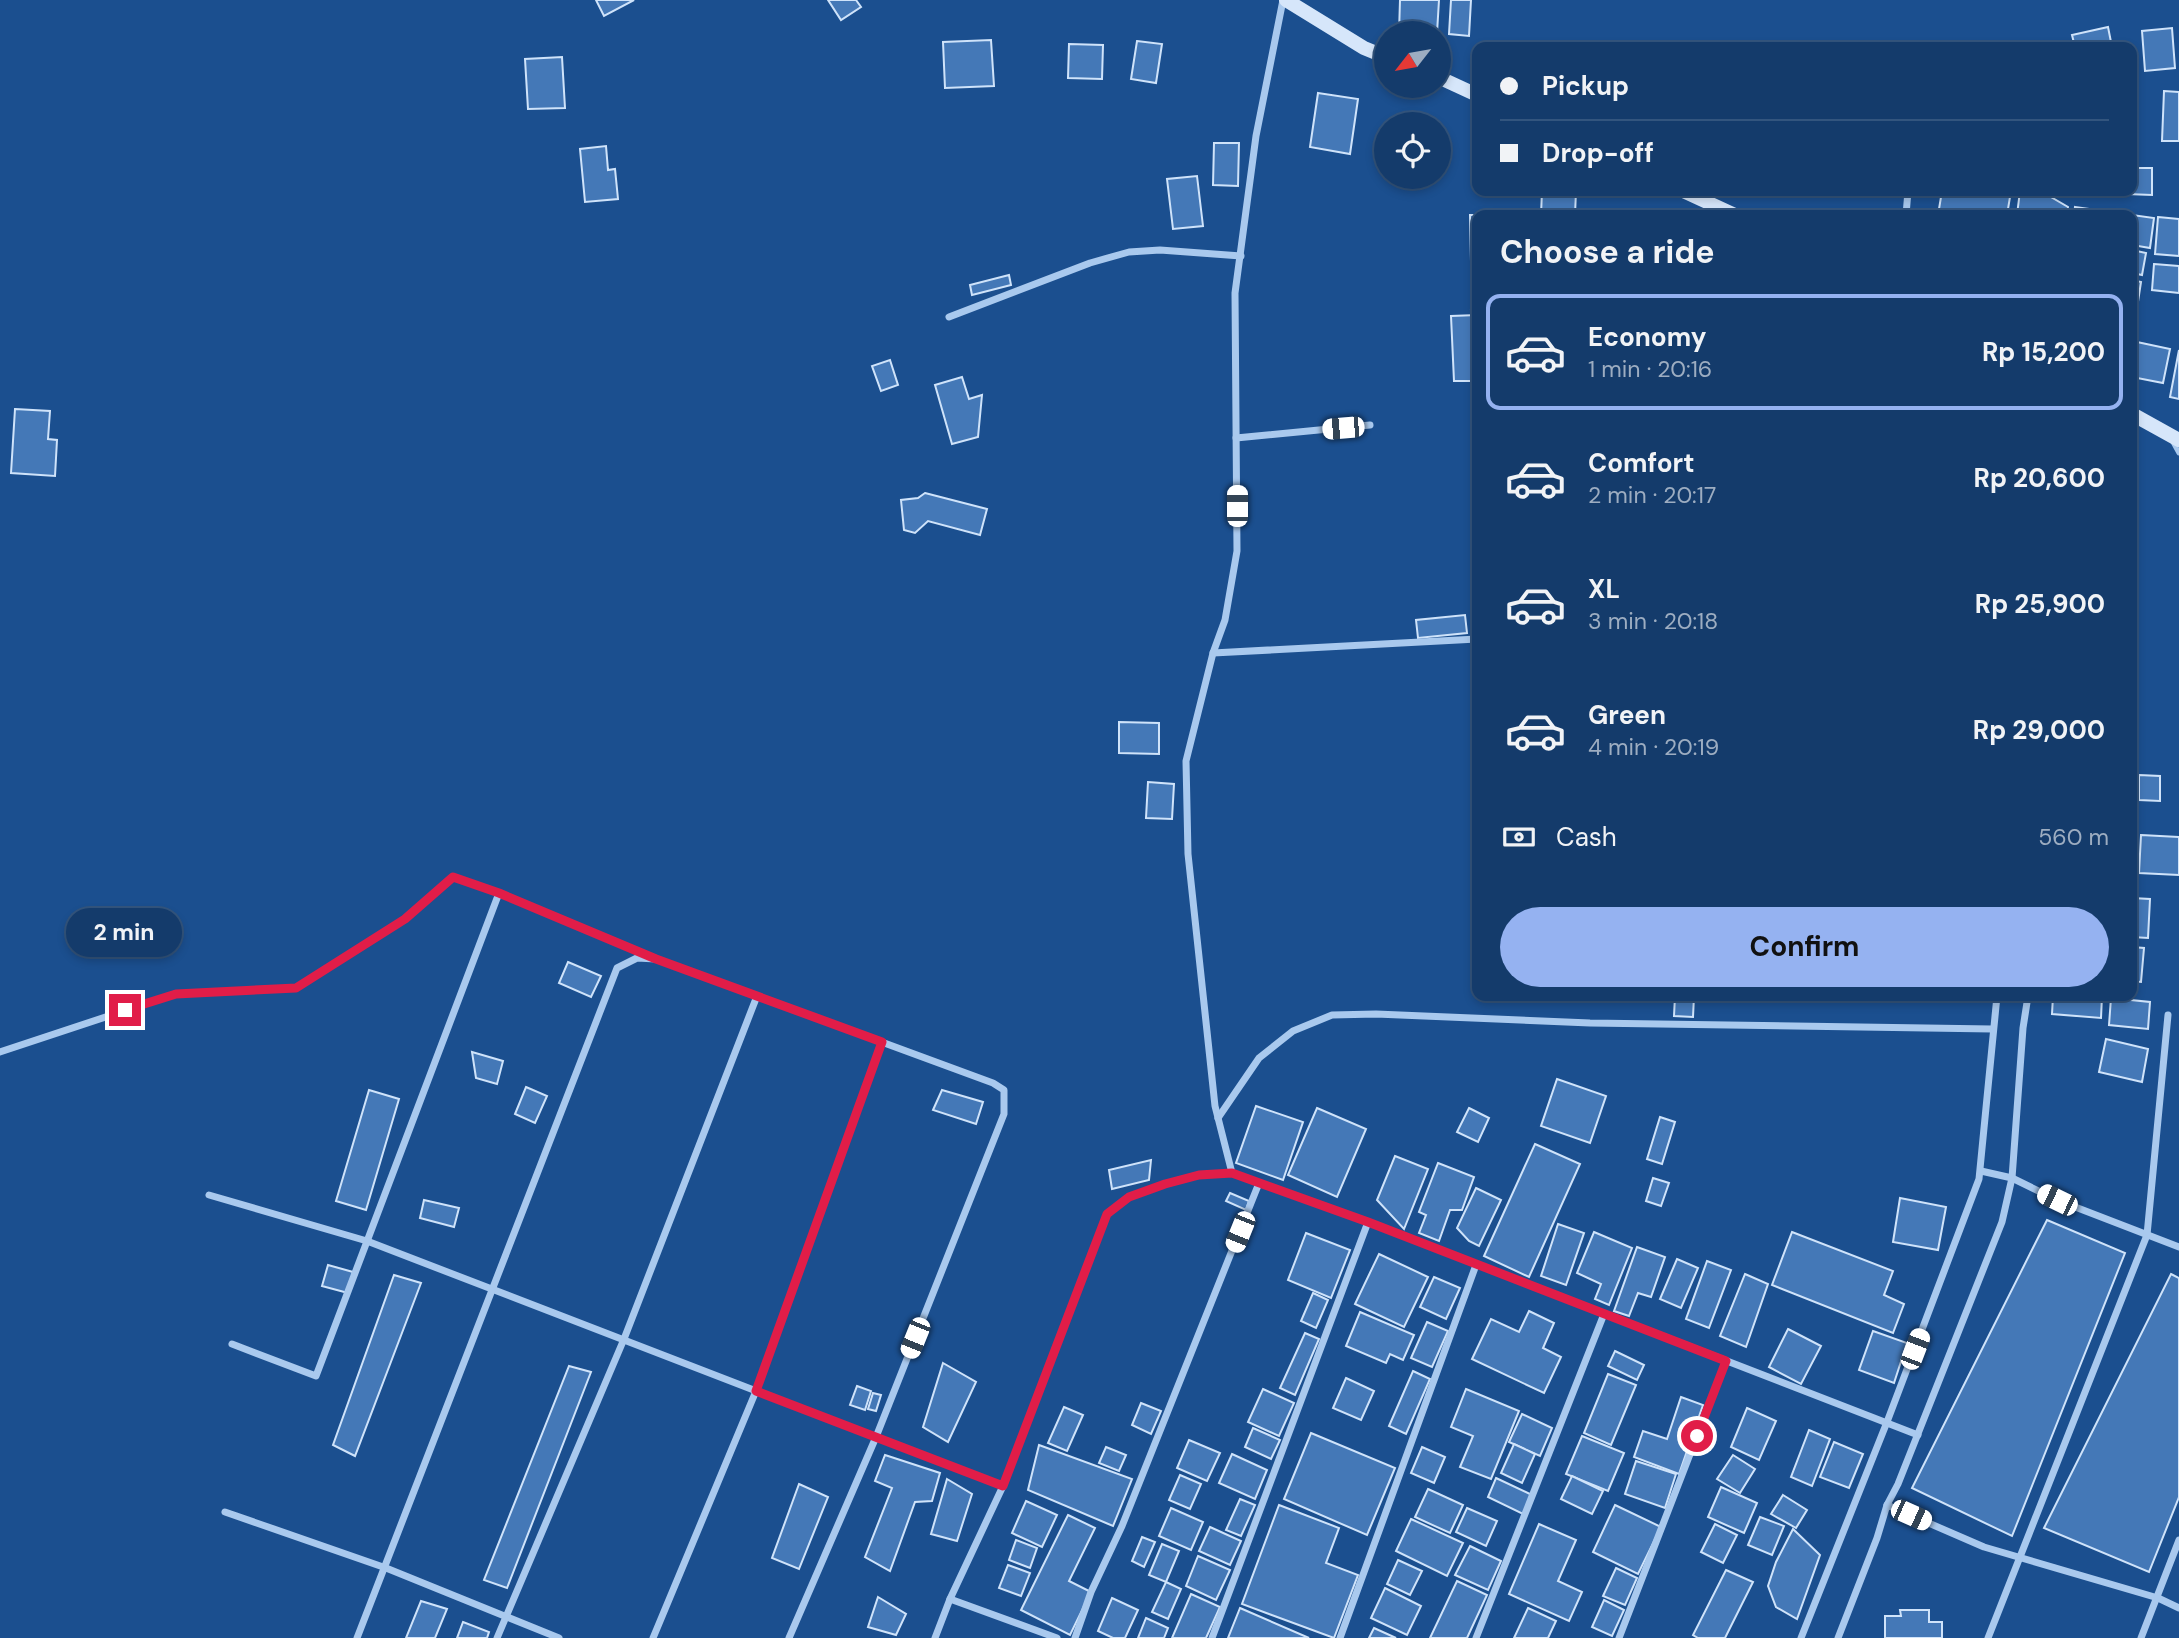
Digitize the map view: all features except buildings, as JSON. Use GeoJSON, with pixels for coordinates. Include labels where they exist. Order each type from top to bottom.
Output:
{"type":"FeatureCollection","features":[{"type":"Feature","properties":{"kind":"main road"},"geometry":{"type":"LineString","coordinates":[[1285,0],[1374,52]]}},
{"type":"Feature","properties":{"kind":"main road"},"geometry":{"type":"LineString","coordinates":[[1451,83],[1472,93]]}},
{"type":"Feature","properties":{"kind":"main road"},"geometry":{"type":"LineString","coordinates":[[1693,196],[1724,210]]}},
{"type":"Feature","properties":{"kind":"main road"},"geometry":{"type":"LineString","coordinates":[[2137,417],[2175,438]]}},
{"type":"Feature","properties":{"kind":"street"},"geometry":{"type":"LineString","coordinates":[[1232,1173],[1214,1106],[1188,854],[1186,761],[1213,653],[1226,620],[1237,551],[1235,293],[1256,136],[1285,0]]}},
{"type":"Feature","properties":{"kind":"street"},"geometry":{"type":"LineString","coordinates":[[948,317],[1129,252],[1160,250],[1241,256]]}},
{"type":"Feature","properties":{"kind":"street"},"geometry":{"type":"LineString","coordinates":[[1237,438],[1370,425]]}},
{"type":"Feature","properties":{"kind":"street"},"geometry":{"type":"LineString","coordinates":[[1213,653],[1472,639]]}},
{"type":"Feature","properties":{"kind":"street"},"geometry":{"type":"LineString","coordinates":[[0,1052],[176,994],[296,988],[405,919],[453,877],[499,893],[656,959],[993,1083],[1004,1090],[1004,1114],[876,1437],[789,1638]]}},
{"type":"Feature","properties":{"kind":"street"},"geometry":{"type":"LineString","coordinates":[[232,1344],[316,1376],[499,893]]}},
{"type":"Feature","properties":{"kind":"street"},"geometry":{"type":"LineString","coordinates":[[357,1638],[617,968],[637,958],[656,959]]}},
{"type":"Feature","properties":{"kind":"street"},"geometry":{"type":"LineString","coordinates":[[497,1638],[624,1339],[757,996]]}},
{"type":"Feature","properties":{"kind":"street"},"geometry":{"type":"LineString","coordinates":[[1801,1638],[1887,1422],[1981,1171],[1996,1001]]}},
{"type":"Feature","properties":{"kind":"street"},"geometry":{"type":"LineString","coordinates":[[1838,1638],[1887,1505],[1898,1484],[2002,1222],[2012,1178],[2027,1001]]}},
{"type":"Feature","properties":{"kind":"street"},"geometry":{"type":"LineString","coordinates":[[1218,1118],[1259,1059],[1293,1031],[1332,1015],[1376,1014],[1590,1023],[1992,1029]]}},
{"type":"Feature","properties":{"kind":"street"},"geometry":{"type":"LineString","coordinates":[[1988,1638],[2147,1236],[2168,1016]]}},
{"type":"Feature","properties":{"kind":"street"},"geometry":{"type":"LineString","coordinates":[[653,1638],[756,1391],[882,1042]]}},
{"type":"Feature","properties":{"kind":"street"},"geometry":{"type":"LineString","coordinates":[[1981,1171],[2012,1178],[2057,1200],[2179,1247]]}},
{"type":"Feature","properties":{"kind":"street"},"geometry":{"type":"LineString","coordinates":[[935,1638],[950,1598],[1003,1486],[1107,1214],[1129,1197],[1199,1175],[1232,1173],[1368,1222],[1918,1434]]}},
{"type":"Feature","properties":{"kind":"street"},"geometry":{"type":"LineString","coordinates":[[1075,1638],[1091,1592],[1122,1526],[1259,1183]]}},
{"type":"Feature","properties":{"kind":"street"},"geometry":{"type":"LineString","coordinates":[[209,1195],[367,1241],[1003,1486]]}},
{"type":"Feature","properties":{"kind":"street"},"geometry":{"type":"LineString","coordinates":[[1212,1638],[1368,1222]]}},
{"type":"Feature","properties":{"kind":"street"},"geometry":{"type":"LineString","coordinates":[[1340,1638],[1476,1265]]}},
{"type":"Feature","properties":{"kind":"street"},"geometry":{"type":"LineString","coordinates":[[1476,1638],[1604,1314]]}},
{"type":"Feature","properties":{"kind":"street"},"geometry":{"type":"LineString","coordinates":[[1619,1638],[1726,1361]]}},
{"type":"Feature","properties":{"kind":"street"},"geometry":{"type":"LineString","coordinates":[[1887,1505],[1984,1547],[2158,1598],[2179,1608]]}},
{"type":"Feature","properties":{"kind":"street"},"geometry":{"type":"LineString","coordinates":[[225,1513],[386,1568],[559,1638]]}},
{"type":"Feature","properties":{"kind":"street"},"geometry":{"type":"LineString","coordinates":[[2141,1638],[2179,1540]]}},
{"type":"Feature","properties":{"kind":"street"},"geometry":{"type":"LineString","coordinates":[[950,1598],[1057,1638]]}},
{"type":"Feature","properties":{"kind":"lane"},"geometry":{"type":"LineString","coordinates":[[2175,438],[2179,453]]}},
{"type":"Feature","properties":{"kind":"route"},"geometry":{"type":"LineString","coordinates":[[125,1010],[176,994],[296,988],[405,919],[453,877],[499,893],[656,959],[882,1042],[756,1391],[1003,1486],[1107,1214],[1129,1197],[1199,1175],[1232,1173],[1368,1222],[1726,1361],[1697,1436]]}}]}
